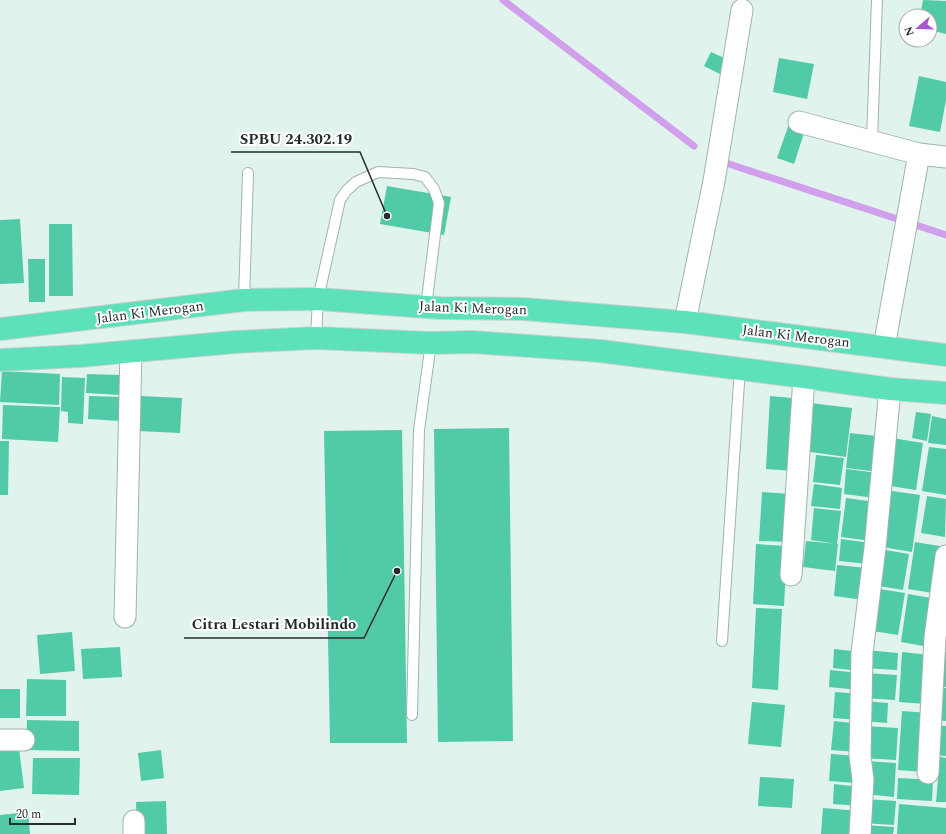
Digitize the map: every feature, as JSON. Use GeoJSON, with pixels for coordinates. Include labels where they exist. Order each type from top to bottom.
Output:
{"type":"FeatureCollection","features":[{"type":"Feature","properties":{"kind":"highway","name":"Jalan Ki Merogan"},"geometry":{"type":"LineString","coordinates":[[0,330],[244,300],[318,299],[426,307],[523,309],[685,322],[946,355]]}},
{"type":"Feature","properties":{"kind":"highway"},"geometry":{"type":"LineString","coordinates":[[0,360],[80,356],[235,342],[316,338],[431,343],[472,342],[600,351],[740,368],[890,389],[946,393]]}},
{"type":"Feature","properties":{"kind":"street"},"geometry":{"type":"LineString","coordinates":[[685,322],[714,181],[742,10]]}},
{"type":"Feature","properties":{"kind":"street"},"geometry":{"type":"LineString","coordinates":[[799,122],[872,140],[920,154],[946,157]]}},
{"type":"Feature","properties":{"kind":"street"},"geometry":{"type":"LineString","coordinates":[[884,347],[920,154]]}},
{"type":"Feature","properties":{"kind":"street"},"geometry":{"type":"LineString","coordinates":[[125,617],[131,351]]}},
{"type":"Feature","properties":{"kind":"street"},"geometry":{"type":"LineString","coordinates":[[791,575],[804,377]]}},
{"type":"Feature","properties":{"kind":"street"},"geometry":{"type":"LineString","coordinates":[[860,834],[863,780],[860,756],[862,653],[875,548],[890,389]]}},
{"type":"Feature","properties":{"kind":"street"},"geometry":{"type":"LineString","coordinates":[[928,773],[935,637],[946,556]]}},
{"type":"Feature","properties":{"kind":"street"},"geometry":{"type":"LineString","coordinates":[[0,740],[24,740]]}},
{"type":"Feature","properties":{"kind":"lane"},"geometry":{"type":"LineString","coordinates":[[872,140],[877,0]]}},
{"type":"Feature","properties":{"kind":"lane"},"geometry":{"type":"LineString","coordinates":[[316,338],[318,299],[340,200],[346,191],[356,182],[378,172],[413,174],[425,177],[434,189],[439,203],[426,307]]}},
{"type":"Feature","properties":{"kind":"lane"},"geometry":{"type":"LineString","coordinates":[[244,300],[248,173]]}},
{"type":"Feature","properties":{"kind":"lane"},"geometry":{"type":"LineString","coordinates":[[412,715],[419,430],[431,343]]}},
{"type":"Feature","properties":{"kind":"lane"},"geometry":{"type":"LineString","coordinates":[[722,641],[740,368]]}},
{"type":"Feature","properties":{"kind":"building"},"geometry":{"type":"Polygon","coordinates":[[[923,0],[946,1],[946,34],[938,32],[938,8],[922,8],[923,0]]]}},
{"type":"Feature","properties":{"kind":"building"},"geometry":{"type":"Polygon","coordinates":[[[711,52],[731,61],[724,76],[704,66],[711,52]]]}},
{"type":"Feature","properties":{"kind":"building"},"geometry":{"type":"Polygon","coordinates":[[[779,58],[814,64],[807,99],[773,92],[779,58]]]}},
{"type":"Feature","properties":{"kind":"building"},"geometry":{"type":"Polygon","coordinates":[[[919,76],[946,82],[946,100],[940,132],[909,126],[919,76]]]}},
{"type":"Feature","properties":{"kind":"building"},"geometry":{"type":"Polygon","coordinates":[[[789,124],[805,130],[794,164],[777,158],[789,124]]]}},
{"type":"Feature","properties":{"kind":"building"},"geometry":{"type":"Polygon","coordinates":[[[387,186],[451,197],[444,235],[380,224],[387,186]]]}},
{"type":"Feature","properties":{"kind":"building"},"geometry":{"type":"Polygon","coordinates":[[[20,219],[24,283],[0,284],[0,220],[20,219]]]}},
{"type":"Feature","properties":{"kind":"building"},"geometry":{"type":"Polygon","coordinates":[[[49,224],[72,224],[73,296],[49,296],[49,224]]]}},
{"type":"Feature","properties":{"kind":"building"},"geometry":{"type":"Polygon","coordinates":[[[28,259],[45,259],[45,302],[29,302],[28,259]]]}},
{"type":"Feature","properties":{"kind":"building"},"geometry":{"type":"Polygon","coordinates":[[[2,371],[60,374],[59,405],[0,402],[2,371]]]}},
{"type":"Feature","properties":{"kind":"building"},"geometry":{"type":"Polygon","coordinates":[[[87,374],[120,375],[121,395],[86,393],[87,374]]]}},
{"type":"Feature","properties":{"kind":"building"},"geometry":{"type":"Polygon","coordinates":[[[62,377],[85,378],[83,424],[68,423],[68,412],[61,411],[62,377]]]}},
{"type":"Feature","properties":{"kind":"building"},"geometry":{"type":"Polygon","coordinates":[[[89,396],[121,397],[120,421],[88,419],[89,396]]]}},
{"type":"Feature","properties":{"kind":"building"},"geometry":{"type":"Polygon","coordinates":[[[140,396],[182,398],[180,433],[139,431],[140,396]]]}},
{"type":"Feature","properties":{"kind":"building"},"geometry":{"type":"Polygon","coordinates":[[[770,396],[792,398],[791,421],[794,471],[766,469],[770,396]]]}},
{"type":"Feature","properties":{"kind":"building"},"geometry":{"type":"Polygon","coordinates":[[[810,403],[852,408],[846,457],[804,451],[810,403]]]}},
{"type":"Feature","properties":{"kind":"building"},"geometry":{"type":"Polygon","coordinates":[[[3,405],[60,407],[58,442],[2,439],[3,405]]]}},
{"type":"Feature","properties":{"kind":"building"},"geometry":{"type":"Polygon","coordinates":[[[916,412],[931,414],[927,441],[912,438],[916,412]]]}},
{"type":"Feature","properties":{"kind":"building"},"geometry":{"type":"Polygon","coordinates":[[[932,416],[946,419],[946,445],[928,443],[932,416]]]}},
{"type":"Feature","properties":{"kind":"building"},"geometry":{"type":"Polygon","coordinates":[[[509,428],[513,741],[438,742],[434,429],[509,428]]]}},
{"type":"Feature","properties":{"kind":"building"},"geometry":{"type":"Polygon","coordinates":[[[402,430],[407,743],[330,743],[324,431],[402,430]]]}},
{"type":"Feature","properties":{"kind":"building"},"geometry":{"type":"Polygon","coordinates":[[[850,433],[885,437],[880,472],[846,468],[850,433]]]}},
{"type":"Feature","properties":{"kind":"building"},"geometry":{"type":"Polygon","coordinates":[[[892,438],[923,443],[916,490],[884,485],[892,438]]]}},
{"type":"Feature","properties":{"kind":"building"},"geometry":{"type":"Polygon","coordinates":[[[0,441],[9,441],[8,495],[0,495],[0,441]]]}},
{"type":"Feature","properties":{"kind":"building"},"geometry":{"type":"Polygon","coordinates":[[[929,447],[946,449],[946,495],[922,491],[929,447]]]}},
{"type":"Feature","properties":{"kind":"building"},"geometry":{"type":"Polygon","coordinates":[[[816,455],[844,458],[840,485],[813,482],[816,455]]]}},
{"type":"Feature","properties":{"kind":"building"},"geometry":{"type":"Polygon","coordinates":[[[846,469],[878,473],[875,498],[844,494],[846,469]]]}},
{"type":"Feature","properties":{"kind":"building"},"geometry":{"type":"Polygon","coordinates":[[[814,484],[842,488],[840,509],[811,506],[814,484]]]}},
{"type":"Feature","properties":{"kind":"building"},"geometry":{"type":"Polygon","coordinates":[[[885,490],[920,495],[912,552],[876,546],[885,490]]]}},
{"type":"Feature","properties":{"kind":"building"},"geometry":{"type":"Polygon","coordinates":[[[762,492],[791,494],[789,542],[759,541],[762,492]]]}},
{"type":"Feature","properties":{"kind":"building"},"geometry":{"type":"Polygon","coordinates":[[[927,496],[946,499],[945,537],[921,533],[927,496]]]}},
{"type":"Feature","properties":{"kind":"building"},"geometry":{"type":"Polygon","coordinates":[[[846,498],[875,502],[871,541],[841,537],[846,498]]]}},
{"type":"Feature","properties":{"kind":"building"},"geometry":{"type":"Polygon","coordinates":[[[814,508],[841,511],[837,544],[811,540],[814,508]]]}},
{"type":"Feature","properties":{"kind":"building"},"geometry":{"type":"Polygon","coordinates":[[[841,539],[871,543],[868,564],[839,561],[841,539]]]}},
{"type":"Feature","properties":{"kind":"building"},"geometry":{"type":"Polygon","coordinates":[[[806,541],[838,544],[835,571],[803,567],[806,541]]]}},
{"type":"Feature","properties":{"kind":"building"},"geometry":{"type":"Polygon","coordinates":[[[915,542],[946,547],[939,594],[908,589],[915,542]]]}},
{"type":"Feature","properties":{"kind":"building"},"geometry":{"type":"Polygon","coordinates":[[[756,544],[787,546],[784,606],[753,604],[756,544]]]}},
{"type":"Feature","properties":{"kind":"building"},"geometry":{"type":"Polygon","coordinates":[[[879,549],[909,554],[903,590],[873,585],[879,549]]]}},
{"type":"Feature","properties":{"kind":"building"},"geometry":{"type":"Polygon","coordinates":[[[837,565],[867,568],[864,600],[834,596],[837,565]]]}},
{"type":"Feature","properties":{"kind":"building"},"geometry":{"type":"Polygon","coordinates":[[[873,588],[905,593],[898,635],[866,630],[873,588]]]}},
{"type":"Feature","properties":{"kind":"building"},"geometry":{"type":"Polygon","coordinates":[[[908,594],[937,599],[929,647],[901,642],[908,594]]]}},
{"type":"Feature","properties":{"kind":"building"},"geometry":{"type":"Polygon","coordinates":[[[756,608],[782,609],[778,690],[752,688],[756,608]]]}},
{"type":"Feature","properties":{"kind":"building"},"geometry":{"type":"Polygon","coordinates":[[[72,632],[75,671],[40,674],[37,635],[72,632]]]}},
{"type":"Feature","properties":{"kind":"building"},"geometry":{"type":"Polygon","coordinates":[[[120,647],[122,677],[83,679],[81,649],[120,647]]]}},
{"type":"Feature","properties":{"kind":"building"},"geometry":{"type":"Polygon","coordinates":[[[834,649],[852,651],[851,670],[833,668],[834,649]]]}},
{"type":"Feature","properties":{"kind":"building"},"geometry":{"type":"Polygon","coordinates":[[[865,650],[898,653],[897,670],[863,668],[865,650]]]}},
{"type":"Feature","properties":{"kind":"building"},"geometry":{"type":"Polygon","coordinates":[[[938,651],[946,652],[946,687],[934,685],[938,651]]]}},
{"type":"Feature","properties":{"kind":"building"},"geometry":{"type":"Polygon","coordinates":[[[902,652],[929,655],[925,704],[899,702],[902,652]]]}},
{"type":"Feature","properties":{"kind":"building"},"geometry":{"type":"Polygon","coordinates":[[[830,670],[860,673],[859,690],[829,687],[830,670]]]}},
{"type":"Feature","properties":{"kind":"building"},"geometry":{"type":"Polygon","coordinates":[[[865,673],[897,675],[895,700],[863,698],[865,673]]]}},
{"type":"Feature","properties":{"kind":"building"},"geometry":{"type":"Polygon","coordinates":[[[27,679],[66,680],[66,716],[26,716],[27,679]]]}},
{"type":"Feature","properties":{"kind":"building"},"geometry":{"type":"Polygon","coordinates":[[[936,687],[946,688],[946,721],[933,720],[936,687]]]}},
{"type":"Feature","properties":{"kind":"building"},"geometry":{"type":"Polygon","coordinates":[[[0,689],[20,689],[20,718],[0,718],[0,689]]]}},
{"type":"Feature","properties":{"kind":"building"},"geometry":{"type":"Polygon","coordinates":[[[835,692],[862,694],[859,720],[833,718],[835,692]]]}},
{"type":"Feature","properties":{"kind":"building"},"geometry":{"type":"Polygon","coordinates":[[[864,701],[888,703],[887,723],[862,721],[864,701]]]}},
{"type":"Feature","properties":{"kind":"building"},"geometry":{"type":"Polygon","coordinates":[[[752,702],[785,705],[781,747],[748,744],[752,702]]]}},
{"type":"Feature","properties":{"kind":"building"},"geometry":{"type":"Polygon","coordinates":[[[902,711],[929,713],[925,772],[898,770],[902,711]]]}},
{"type":"Feature","properties":{"kind":"building"},"geometry":{"type":"Polygon","coordinates":[[[27,720],[79,721],[79,751],[26,750],[27,720]]]}},
{"type":"Feature","properties":{"kind":"building"},"geometry":{"type":"Polygon","coordinates":[[[834,721],[860,724],[858,752],[831,750],[834,721]]]}},
{"type":"Feature","properties":{"kind":"building"},"geometry":{"type":"Polygon","coordinates":[[[934,725],[946,726],[946,756],[932,755],[934,725]]]}},
{"type":"Feature","properties":{"kind":"building"},"geometry":{"type":"Polygon","coordinates":[[[864,726],[898,728],[896,760],[861,758],[864,726]]]}},
{"type":"Feature","properties":{"kind":"building"},"geometry":{"type":"Polygon","coordinates":[[[19,749],[24,788],[0,791],[0,751],[19,749]]]}},
{"type":"Feature","properties":{"kind":"building"},"geometry":{"type":"Polygon","coordinates":[[[161,750],[164,778],[141,781],[138,753],[161,750]]]}},
{"type":"Feature","properties":{"kind":"building"},"geometry":{"type":"Polygon","coordinates":[[[831,754],[858,756],[856,783],[829,781],[831,754]]]}},
{"type":"Feature","properties":{"kind":"building"},"geometry":{"type":"Polygon","coordinates":[[[940,757],[946,758],[946,802],[936,802],[940,757]]]}},
{"type":"Feature","properties":{"kind":"building"},"geometry":{"type":"Polygon","coordinates":[[[33,758],[80,758],[79,795],[32,794],[33,758]]]}},
{"type":"Feature","properties":{"kind":"building"},"geometry":{"type":"Polygon","coordinates":[[[866,761],[896,763],[894,797],[864,794],[866,761]]]}},
{"type":"Feature","properties":{"kind":"building"},"geometry":{"type":"Polygon","coordinates":[[[760,777],[794,779],[792,808],[758,806],[760,777]]]}},
{"type":"Feature","properties":{"kind":"building"},"geometry":{"type":"Polygon","coordinates":[[[898,778],[933,780],[932,801],[897,799],[898,778]]]}},
{"type":"Feature","properties":{"kind":"building"},"geometry":{"type":"Polygon","coordinates":[[[834,784],[861,787],[860,806],[833,804],[834,784]]]}},
{"type":"Feature","properties":{"kind":"building"},"geometry":{"type":"Polygon","coordinates":[[[864,799],[896,801],[894,825],[862,823],[864,799]]]}},
{"type":"Feature","properties":{"kind":"building"},"geometry":{"type":"Polygon","coordinates":[[[166,801],[167,834],[137,834],[136,802],[166,801]]]}},
{"type":"Feature","properties":{"kind":"building"},"geometry":{"type":"Polygon","coordinates":[[[899,804],[946,808],[946,834],[897,834],[899,804]]]}},
{"type":"Feature","properties":{"kind":"building"},"geometry":{"type":"Polygon","coordinates":[[[823,808],[860,811],[858,834],[821,834],[823,808]]]}},
{"type":"Feature","properties":{"kind":"building"},"geometry":{"type":"Polygon","coordinates":[[[28,812],[30,834],[0,834],[0,815],[28,812]]]}},
{"type":"Feature","properties":{"kind":"building"},"geometry":{"type":"Polygon","coordinates":[[[865,825],[894,827],[893,834],[864,834],[865,825]]]}},
{"type":"Feature","properties":{"kind":"waterway"},"geometry":{"type":"LineString","coordinates":[[503,0],[694,146]]}},
{"type":"Feature","properties":{"kind":"waterway"},"geometry":{"type":"LineString","coordinates":[[729,164],[946,235]]}},
{"type":"Feature","properties":{"kind":"place","name":"SPBU 24.302.19"},"geometry":{"type":"Point","coordinates":[387,216]}},
{"type":"Feature","properties":{"kind":"place","name":"Citra Lestari Mobilindo"},"geometry":{"type":"Point","coordinates":[397,571]}}]}
